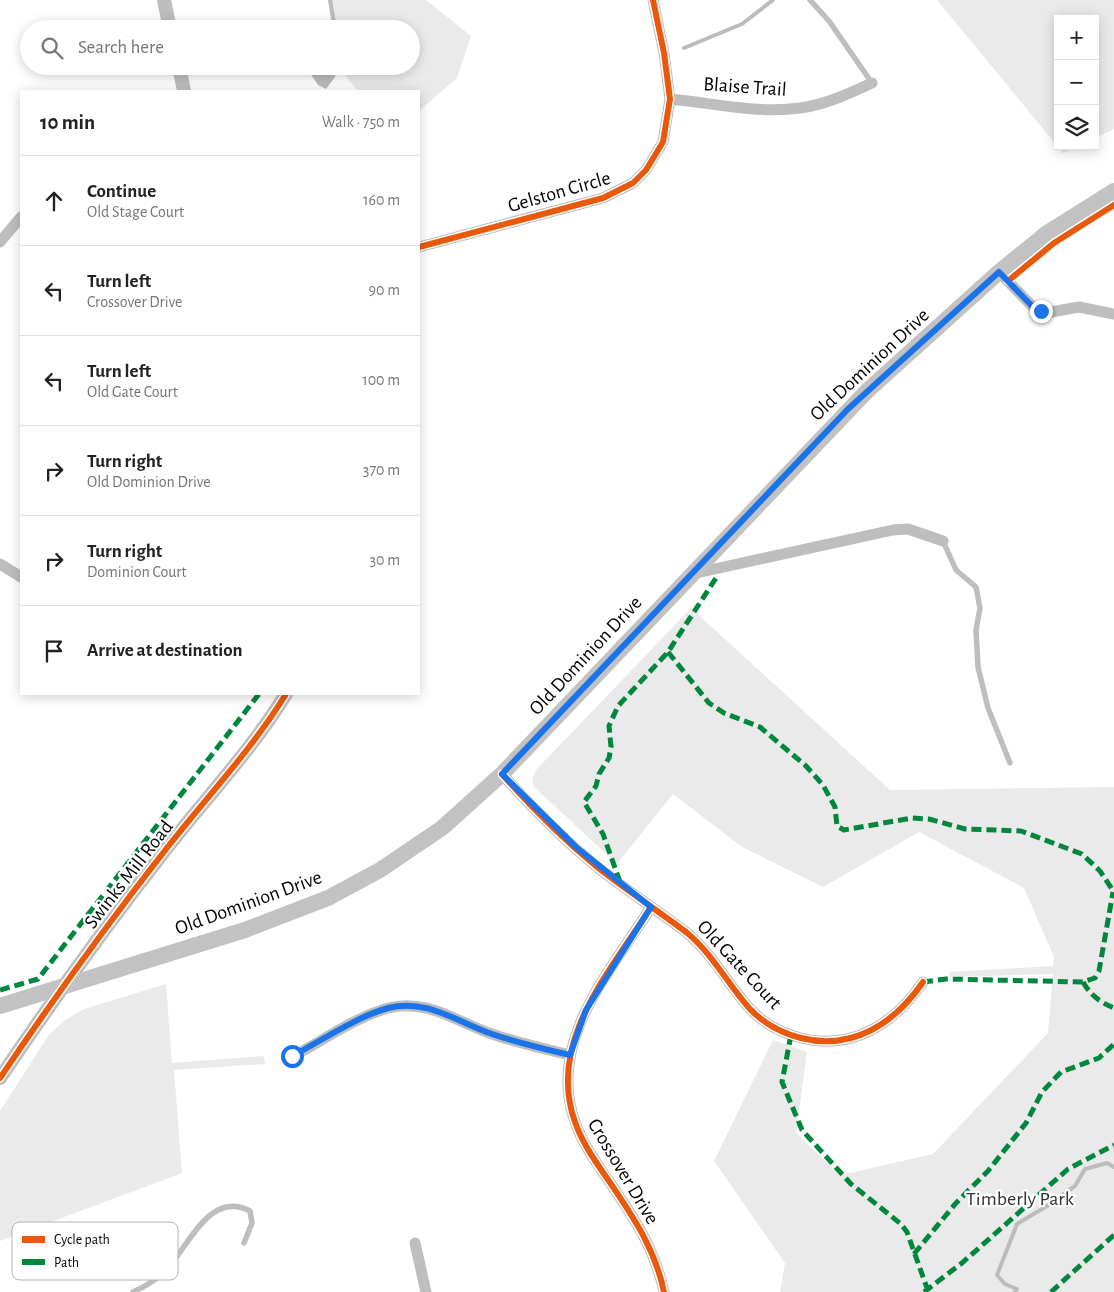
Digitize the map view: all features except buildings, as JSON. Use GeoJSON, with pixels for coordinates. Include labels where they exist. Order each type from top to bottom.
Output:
{"type":"FeatureCollection","features":[{"type":"Feature","properties":{"kind":"main road","name":"Old Dominion Drive"},"geometry":{"type":"LineString","coordinates":[[0,1006],[245,930],[328,898],[380,870],[442,828],[502,774],[867,391],[999,272],[1047,233],[1114,191]]}},
{"type":"Feature","properties":{"kind":"street"},"geometry":{"type":"LineString","coordinates":[[164,0],[168,20]]}},
{"type":"Feature","properties":{"kind":"street","name":"Gelston Circle"},"geometry":{"type":"LineString","coordinates":[[420,247],[603,198],[618,192],[646,170],[657,156],[666,128],[670,99],[666,62],[653,0]]}},
{"type":"Feature","properties":{"kind":"street"},"geometry":{"type":"LineString","coordinates":[[181,75],[184,90]]}},
{"type":"Feature","properties":{"kind":"street","name":"Blaise Trail"},"geometry":{"type":"LineString","coordinates":[[670,99],[724,107],[776,110],[801,108],[828,102],[872,83]]}},
{"type":"Feature","properties":{"kind":"street"},"geometry":{"type":"LineString","coordinates":[[0,242],[20,218]]}},
{"type":"Feature","properties":{"kind":"street"},"geometry":{"type":"LineString","coordinates":[[999,272],[1032,306],[1041,311],[1051,312],[1079,307],[1114,314]]}},
{"type":"Feature","properties":{"kind":"street"},"geometry":{"type":"LineString","coordinates":[[690,575],[893,530],[921,532],[943,541]]}},
{"type":"Feature","properties":{"kind":"street"},"geometry":{"type":"LineString","coordinates":[[0,564],[20,576]]}},
{"type":"Feature","properties":{"kind":"street","name":"Swinks Mill Road"},"geometry":{"type":"LineString","coordinates":[[0,1078],[62,987],[164,852],[268,723],[285,695]]}},
{"type":"Feature","properties":{"kind":"street","name":"Old Gate Court"},"geometry":{"type":"LineString","coordinates":[[502,774],[590,860],[702,947],[750,1008],[762,1020],[791,1035],[812,1041],[829,1042],[860,1036],[894,1016],[912,998],[923,982]]}},
{"type":"Feature","properties":{"kind":"street","name":"Crossover Drive"},"geometry":{"type":"LineString","coordinates":[[651,907],[586,1010],[570,1055],[568,1075],[569,1101],[575,1123],[588,1149],[652,1250],[660,1270],[664,1292]]}},
{"type":"Feature","properties":{"kind":"street"},"geometry":{"type":"LineString","coordinates":[[292,1056],[372,1014],[388,1008],[405,1006],[436,1010],[513,1042],[570,1055]]}},
{"type":"Feature","properties":{"kind":"street"},"geometry":{"type":"LineString","coordinates":[[414,1243],[426,1292]]}},
{"type":"Feature","properties":{"kind":"lane"},"geometry":{"type":"LineString","coordinates":[[810,0],[829,21],[872,83]]}},
{"type":"Feature","properties":{"kind":"lane"},"geometry":{"type":"LineString","coordinates":[[943,541],[956,570],[976,587],[980,608],[976,630],[978,667],[988,708],[1010,763]]}},
{"type":"Feature","properties":{"kind":"lane"},"geometry":{"type":"LineString","coordinates":[[178,1253],[200,1223],[213,1213],[228,1206],[242,1207],[250,1211],[252,1223],[244,1243]]}},
{"type":"Feature","properties":{"kind":"lane"},"geometry":{"type":"LineString","coordinates":[[133,1292],[154,1280]]}},
{"type":"Feature","properties":{"kind":"green space"},"geometry":{"type":"Polygon","coordinates":[[[328,0],[426,0],[471,36],[457,78],[420,110],[420,90],[357,90],[345,75],[420,75],[420,20],[331,20],[328,0]]]}},
{"type":"Feature","properties":{"kind":"green space"},"geometry":{"type":"Polygon","coordinates":[[[937,0],[1114,0],[1114,129],[1099,136],[1099,15],[1054,15],[1054,142],[937,0]]]}},
{"type":"Feature","properties":{"kind":"green space","name":"Timberly Park"},"geometry":{"type":"Polygon","coordinates":[[[691,608],[890,790],[1114,787],[1114,1292],[780,1292],[785,1263],[714,1161],[773,1040],[807,1052],[796,1133],[841,1175],[933,1154],[1048,1033],[1053,974],[950,977],[949,972],[1053,966],[1054,957],[1024,888],[919,832],[823,887],[742,847],[673,794],[617,864],[535,788],[532,780],[536,770],[691,608]]]}},
{"type":"Feature","properties":{"kind":"green space"},"geometry":{"type":"Polygon","coordinates":[[[166,984],[172,1063],[264,1056],[265,1064],[174,1070],[182,1173],[51,1222],[12,1222],[12,1237],[0,1241],[0,1111],[48,1036],[65,1020],[84,1009],[166,984]]]}},
{"type":"Feature","properties":{"kind":"shaded area"},"geometry":{"type":"Polygon","coordinates":[[[311,75],[335,75],[326,89],[318,85],[311,75]]]}},
{"type":"Feature","properties":{"kind":"waterway"},"geometry":{"type":"LineString","coordinates":[[330,0],[334,20]]}},
{"type":"Feature","properties":{"kind":"waterway"},"geometry":{"type":"LineString","coordinates":[[684,48],[742,24],[773,0]]}},
{"type":"Feature","properties":{"kind":"waterway"},"geometry":{"type":"LineString","coordinates":[[1015,1292],[1017,1289],[1005,1284],[997,1275],[1017,1224],[1075,1186],[1085,1169],[1107,1163],[1114,1167]]}},
{"type":"Feature","properties":{"kind":"marked path"},"geometry":{"type":"LineString","coordinates":[[620,882],[603,834],[584,802],[596,786],[599,774],[609,758],[611,747],[609,726],[618,706],[668,652],[716,578]]}},
{"type":"Feature","properties":{"kind":"marked path"},"geometry":{"type":"LineString","coordinates":[[668,652],[709,703],[724,713],[760,727],[806,766],[823,785],[835,807],[837,826],[844,830],[912,818],[929,819],[965,829],[1021,831],[1082,854],[1100,871],[1114,892]]}},
{"type":"Feature","properties":{"kind":"marked path"},"geometry":{"type":"LineString","coordinates":[[0,990],[38,979],[258,695]]}},
{"type":"Feature","properties":{"kind":"marked path"},"geometry":{"type":"LineString","coordinates":[[923,982],[946,979],[1083,982],[1095,978],[1099,971],[1113,892]]}},
{"type":"Feature","properties":{"kind":"marked path"},"geometry":{"type":"LineString","coordinates":[[1083,982],[1096,998],[1114,1008]]}},
{"type":"Feature","properties":{"kind":"marked path"},"geometry":{"type":"LineString","coordinates":[[791,1035],[782,1082],[802,1130],[851,1184],[901,1224],[907,1232],[927,1288]]}},
{"type":"Feature","properties":{"kind":"marked path"},"geometry":{"type":"LineString","coordinates":[[914,1254],[956,1203],[988,1171],[1026,1123],[1042,1092],[1061,1072],[1099,1058],[1114,1044]]}},
{"type":"Feature","properties":{"kind":"marked path"},"geometry":{"type":"LineString","coordinates":[[924,1292],[962,1263],[1068,1169],[1114,1145]]}},
{"type":"Feature","properties":{"kind":"marked path"},"geometry":{"type":"LineString","coordinates":[[1051,1292],[1114,1235]]}},
{"type":"Feature","properties":{"kind":"cycle path"},"geometry":{"type":"LineString","coordinates":[[420,247],[603,198],[633,183],[646,170],[663,142],[670,99],[664,53],[653,0]]}},
{"type":"Feature","properties":{"kind":"cycle path"},"geometry":{"type":"LineString","coordinates":[[1008,281],[1054,243],[1114,205]]}},
{"type":"Feature","properties":{"kind":"cycle path"},"geometry":{"type":"LineString","coordinates":[[0,1078],[59,992],[121,908],[243,755],[285,695]]}},
{"type":"Feature","properties":{"kind":"cycle path"},"geometry":{"type":"LineString","coordinates":[[502,774],[524,799],[584,856],[695,940],[749,1008],[766,1023],[779,1030],[801,1038],[820,1041],[855,1037],[886,1021],[912,997],[923,982]]}},
{"type":"Feature","properties":{"kind":"cycle path"},"geometry":{"type":"LineString","coordinates":[[651,907],[587,1008],[576,1035],[569,1063],[568,1092],[575,1122],[582,1139],[650,1248],[664,1292]]}},
{"type":"Feature","properties":{"kind":"route"},"geometry":{"type":"LineString","coordinates":[[292,1056],[372,1014],[388,1008],[405,1006],[421,1006],[436,1010],[513,1042],[570,1055],[577,1030],[586,1010],[651,907],[598,867],[519,793],[502,774],[848,409],[999,272],[1032,306],[1041,311]]}}]}
